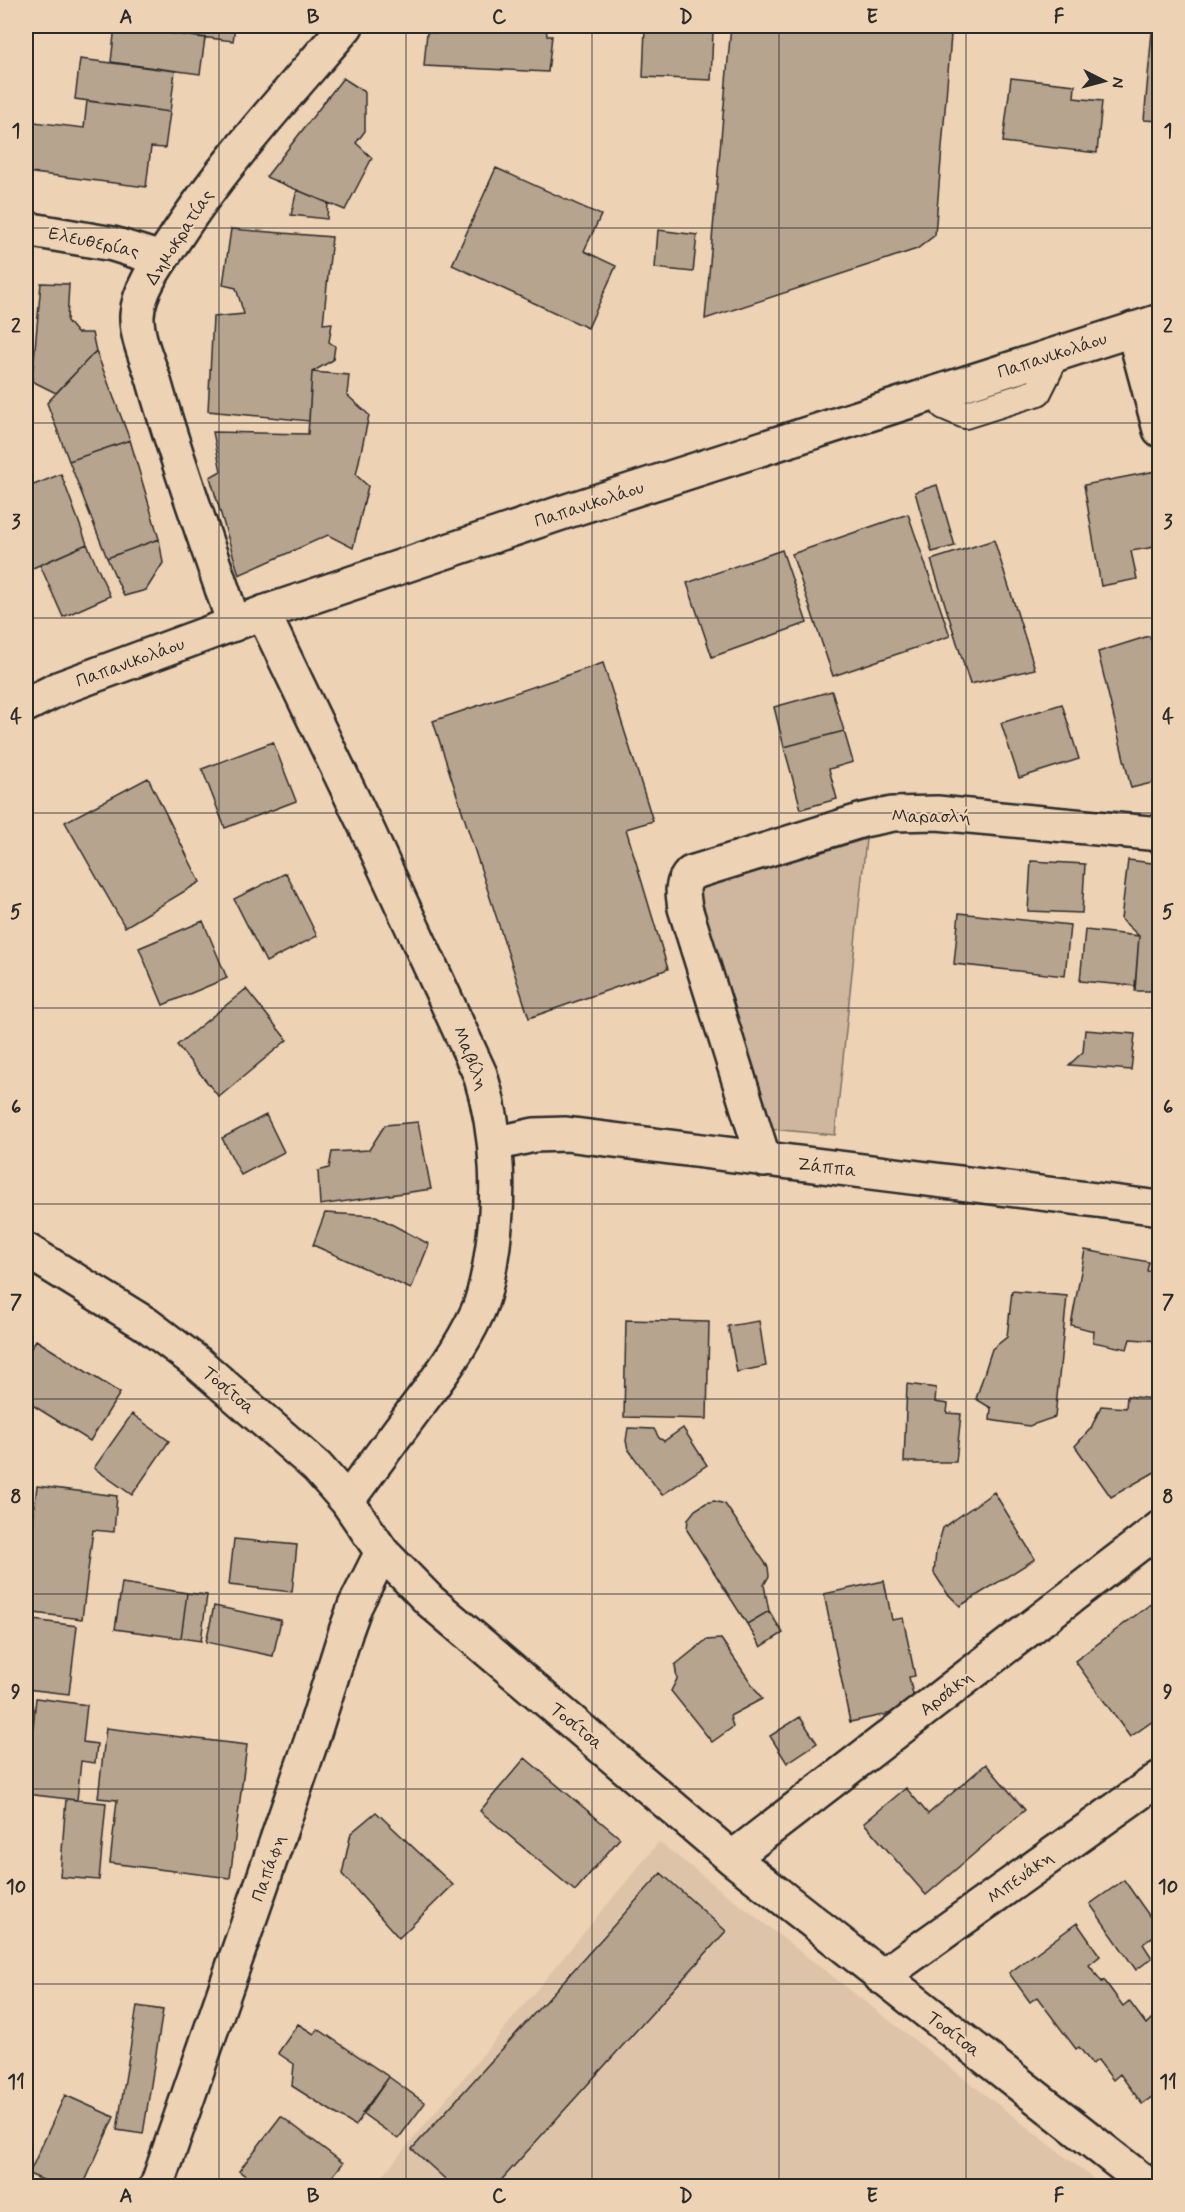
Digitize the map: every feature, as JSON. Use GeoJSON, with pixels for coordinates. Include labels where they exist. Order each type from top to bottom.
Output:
{"type":"FeatureCollection","features":[{"type":"Feature","properties":{"kind":"street","name":"Δημοκρατίας"},"geometry":{"type":"LineString","coordinates":[[248,619],[176,454],[138,327],[137,315],[142,297],[161,259],[183,224],[243,146],[346,26]]}},
{"type":"Feature","properties":{"kind":"street","name":"Ελευθερίας"},"geometry":{"type":"LineString","coordinates":[[26,229],[104,242],[161,259]]}},
{"type":"Feature","properties":{"kind":"street","name":"Παπανικολάου"},"geometry":{"type":"LineString","coordinates":[[26,705],[60,688],[248,619],[567,511],[1146,325]]}},
{"type":"Feature","properties":{"kind":"street"},"geometry":{"type":"LineString","coordinates":[[1146,325],[1160,430]]}},
{"type":"Feature","properties":{"kind":"street","name":"Μαβίλη"},"geometry":{"type":"LineString","coordinates":[[248,619],[376,850],[480,1074],[490,1109],[495,1144],[494,1235],[479,1311],[442,1373],[346,1501]]}},
{"type":"Feature","properties":{"kind":"street","name":"Μαρασλή"},"geometry":{"type":"LineString","coordinates":[[764,1160],[685,908],[682,887],[691,873],[863,820],[893,814],[937,813],[1160,834]]}},
{"type":"Feature","properties":{"kind":"street","name":"Ζάππα"},"geometry":{"type":"LineString","coordinates":[[495,1144],[551,1133],[1160,1208]]}},
{"type":"Feature","properties":{"kind":"street","name":"Τοσίτσα"},"geometry":{"type":"LineString","coordinates":[[26,1250],[146,1324],[199,1364],[317,1467],[346,1501],[382,1552],[430,1601],[732,1858],[1149,2187]]}},
{"type":"Feature","properties":{"kind":"street","name":"Αρσάκη"},"geometry":{"type":"LineString","coordinates":[[732,1858],[1160,1528]]}},
{"type":"Feature","properties":{"kind":"street","name":"Παπάφη"},"geometry":{"type":"LineString","coordinates":[[157,2187],[312,1739],[346,1631],[355,1606],[382,1552]]}},
{"type":"Feature","properties":{"kind":"street","name":"Μπενάκη"},"geometry":{"type":"LineString","coordinates":[[881,1977],[1160,1778]]}},
{"type":"Feature","properties":{"kind":"lane"},"geometry":{"type":"LineString","coordinates":[[944,406],[965,415],[1038,392],[1050,368]]}},
{"type":"Feature","properties":{"kind":"shaded area"},"geometry":{"type":"Polygon","coordinates":[[[866,839],[835,1135],[771,1129],[697,889],[866,839]]]}},
{"type":"Feature","properties":{"kind":"shaded area"},"geometry":{"type":"Polygon","coordinates":[[[659,1842],[1103,2186],[374,2186],[659,1842]]]}},
{"type":"Feature","properties":{"kind":"building"},"geometry":{"type":"Polygon","coordinates":[[[26,26],[29,26],[26,58],[26,26]]]}},
{"type":"Feature","properties":{"kind":"building"},"geometry":{"type":"Polygon","coordinates":[[[115,26],[205,38],[200,74],[111,62],[115,26]]]}},
{"type":"Feature","properties":{"kind":"building"},"geometry":{"type":"Polygon","coordinates":[[[143,26],[235,26],[233,41],[143,30],[143,26]]]}},
{"type":"Feature","properties":{"kind":"building"},"geometry":{"type":"Polygon","coordinates":[[[437,26],[546,27],[547,36],[552,36],[548,72],[424,66],[427,32],[436,33],[437,26]]]}},
{"type":"Feature","properties":{"kind":"building"},"geometry":{"type":"Polygon","coordinates":[[[731,26],[853,26],[951,35],[935,235],[917,249],[705,319],[731,26]]]}},
{"type":"Feature","properties":{"kind":"building"},"geometry":{"type":"Polygon","coordinates":[[[645,28],[713,31],[711,80],[643,77],[645,28]]]}},
{"type":"Feature","properties":{"kind":"building"},"geometry":{"type":"Polygon","coordinates":[[[1152,32],[1160,32],[1160,121],[1144,120],[1152,32]]]}},
{"type":"Feature","properties":{"kind":"building"},"geometry":{"type":"Polygon","coordinates":[[[80,59],[175,71],[170,112],[75,99],[80,59]]]}},
{"type":"Feature","properties":{"kind":"building"},"geometry":{"type":"Polygon","coordinates":[[[343,78],[365,92],[365,131],[356,143],[372,158],[345,210],[266,177],[343,78]]]}},
{"type":"Feature","properties":{"kind":"building"},"geometry":{"type":"Polygon","coordinates":[[[1011,78],[1075,85],[1074,98],[1102,101],[1097,153],[1003,142],[1011,78]]]}},
{"type":"Feature","properties":{"kind":"building"},"geometry":{"type":"Polygon","coordinates":[[[87,101],[170,112],[165,148],[151,147],[146,187],[26,172],[26,121],[84,128],[87,101]]]}},
{"type":"Feature","properties":{"kind":"building"},"geometry":{"type":"Polygon","coordinates":[[[496,168],[601,215],[584,251],[616,266],[588,328],[452,265],[496,168]]]}},
{"type":"Feature","properties":{"kind":"building"},"geometry":{"type":"Polygon","coordinates":[[[297,190],[328,203],[327,219],[291,215],[297,190]]]}},
{"type":"Feature","properties":{"kind":"building"},"geometry":{"type":"Polygon","coordinates":[[[231,229],[332,237],[323,324],[332,323],[329,342],[335,346],[333,360],[312,372],[309,421],[208,411],[213,317],[244,314],[236,288],[223,285],[231,229]]]}},
{"type":"Feature","properties":{"kind":"building"},"geometry":{"type":"Polygon","coordinates":[[[658,230],[697,235],[693,272],[655,268],[658,230]]]}},
{"type":"Feature","properties":{"kind":"building"},"geometry":{"type":"Polygon","coordinates":[[[41,283],[69,284],[67,321],[77,333],[92,333],[96,351],[56,393],[32,381],[41,283]]]}},
{"type":"Feature","properties":{"kind":"building"},"geometry":{"type":"Polygon","coordinates":[[[96,351],[130,440],[69,461],[47,403],[96,351]]]}},
{"type":"Feature","properties":{"kind":"building"},"geometry":{"type":"Polygon","coordinates":[[[312,372],[349,375],[347,395],[369,415],[356,475],[368,486],[353,548],[328,535],[239,575],[210,477],[221,471],[213,432],[308,434],[312,372]]]}},
{"type":"Feature","properties":{"kind":"building"},"geometry":{"type":"Polygon","coordinates":[[[130,440],[159,539],[107,558],[69,461],[130,440]]]}},
{"type":"Feature","properties":{"kind":"building"},"geometry":{"type":"Polygon","coordinates":[[[1156,471],[1160,491],[1160,546],[1131,551],[1137,579],[1101,586],[1084,485],[1156,471]]]}},
{"type":"Feature","properties":{"kind":"building"},"geometry":{"type":"Polygon","coordinates":[[[61,474],[87,544],[26,571],[26,488],[61,474]]]}},
{"type":"Feature","properties":{"kind":"building"},"geometry":{"type":"Polygon","coordinates":[[[937,485],[955,546],[932,552],[915,492],[937,485]]]}},
{"type":"Feature","properties":{"kind":"building"},"geometry":{"type":"Polygon","coordinates":[[[908,514],[950,636],[833,676],[792,554],[908,514]]]}},
{"type":"Feature","properties":{"kind":"building"},"geometry":{"type":"Polygon","coordinates":[[[159,539],[163,563],[146,590],[124,596],[107,558],[159,539]]]}},
{"type":"Feature","properties":{"kind":"building"},"geometry":{"type":"Polygon","coordinates":[[[994,540],[1035,669],[970,684],[931,560],[994,540]]]}},
{"type":"Feature","properties":{"kind":"building"},"geometry":{"type":"Polygon","coordinates":[[[87,544],[110,596],[63,617],[40,565],[87,544]]]}},
{"type":"Feature","properties":{"kind":"building"},"geometry":{"type":"Polygon","coordinates":[[[782,550],[807,623],[712,657],[687,583],[782,550]]]}},
{"type":"Feature","properties":{"kind":"building"},"geometry":{"type":"Polygon","coordinates":[[[1149,636],[1160,657],[1160,781],[1131,788],[1098,652],[1149,636]]]}},
{"type":"Feature","properties":{"kind":"building"},"geometry":{"type":"Polygon","coordinates":[[[603,663],[653,821],[626,829],[668,969],[529,1018],[433,721],[603,663]]]}},
{"type":"Feature","properties":{"kind":"building"},"geometry":{"type":"Polygon","coordinates":[[[832,691],[844,731],[784,747],[774,707],[832,691]]]}},
{"type":"Feature","properties":{"kind":"building"},"geometry":{"type":"Polygon","coordinates":[[[1062,704],[1079,759],[1019,778],[1001,723],[1062,704]]]}},
{"type":"Feature","properties":{"kind":"building"},"geometry":{"type":"Polygon","coordinates":[[[844,731],[853,762],[829,769],[837,799],[801,809],[784,747],[844,731]]]}},
{"type":"Feature","properties":{"kind":"building"},"geometry":{"type":"Polygon","coordinates":[[[273,742],[296,801],[225,828],[202,769],[273,742]]]}},
{"type":"Feature","properties":{"kind":"building"},"geometry":{"type":"Polygon","coordinates":[[[148,778],[200,882],[125,927],[65,822],[148,778]]]}},
{"type":"Feature","properties":{"kind":"building"},"geometry":{"type":"Polygon","coordinates":[[[1128,860],[1160,864],[1160,991],[1135,991],[1139,936],[1121,919],[1128,860]]]}},
{"type":"Feature","properties":{"kind":"building"},"geometry":{"type":"Polygon","coordinates":[[[1031,861],[1085,864],[1082,913],[1028,911],[1031,861]]]}},
{"type":"Feature","properties":{"kind":"building"},"geometry":{"type":"Polygon","coordinates":[[[286,873],[317,936],[266,962],[234,899],[286,873]]]}},
{"type":"Feature","properties":{"kind":"building"},"geometry":{"type":"Polygon","coordinates":[[[959,913],[1070,925],[1065,976],[954,964],[959,913]]]}},
{"type":"Feature","properties":{"kind":"building"},"geometry":{"type":"Polygon","coordinates":[[[203,921],[227,978],[163,1005],[139,948],[203,921]]]}},
{"type":"Feature","properties":{"kind":"building"},"geometry":{"type":"Polygon","coordinates":[[[1085,930],[1139,936],[1135,986],[1080,981],[1085,930]]]}},
{"type":"Feature","properties":{"kind":"building"},"geometry":{"type":"Polygon","coordinates":[[[246,989],[287,1040],[219,1097],[177,1045],[246,989]]]}},
{"type":"Feature","properties":{"kind":"building"},"geometry":{"type":"Polygon","coordinates":[[[1160,1016],[1160,1083],[1154,1017],[1160,1016]]]}},
{"type":"Feature","properties":{"kind":"building"},"geometry":{"type":"Polygon","coordinates":[[[1085,1030],[1135,1034],[1131,1070],[1069,1065],[1083,1052],[1085,1030]]]}},
{"type":"Feature","properties":{"kind":"building"},"geometry":{"type":"Polygon","coordinates":[[[266,1115],[284,1152],[241,1175],[222,1138],[266,1115]]]}},
{"type":"Feature","properties":{"kind":"building"},"geometry":{"type":"Polygon","coordinates":[[[418,1122],[431,1189],[320,1205],[318,1171],[329,1168],[332,1152],[369,1150],[385,1125],[418,1122]]]}},
{"type":"Feature","properties":{"kind":"building"},"geometry":{"type":"Polygon","coordinates":[[[325,1213],[376,1216],[429,1244],[411,1289],[313,1245],[325,1213]]]}},
{"type":"Feature","properties":{"kind":"building"},"geometry":{"type":"Polygon","coordinates":[[[1085,1250],[1149,1262],[1147,1271],[1160,1273],[1159,1341],[1130,1339],[1127,1349],[1093,1342],[1094,1331],[1071,1325],[1085,1250]]]}},
{"type":"Feature","properties":{"kind":"building"},"geometry":{"type":"Polygon","coordinates":[[[1012,1291],[1067,1296],[1055,1417],[1029,1426],[990,1420],[991,1408],[976,1399],[992,1349],[1007,1337],[1012,1291]]]}},
{"type":"Feature","properties":{"kind":"building"},"geometry":{"type":"Polygon","coordinates":[[[626,1320],[709,1322],[707,1419],[624,1417],[626,1320]]]}},
{"type":"Feature","properties":{"kind":"building"},"geometry":{"type":"Polygon","coordinates":[[[759,1321],[766,1366],[737,1372],[728,1326],[759,1321]]]}},
{"type":"Feature","properties":{"kind":"building"},"geometry":{"type":"Polygon","coordinates":[[[36,1340],[120,1393],[90,1441],[26,1401],[26,1356],[36,1340]]]}},
{"type":"Feature","properties":{"kind":"building"},"geometry":{"type":"Polygon","coordinates":[[[907,1384],[936,1388],[935,1402],[948,1404],[947,1413],[961,1414],[956,1462],[904,1462],[907,1384]]]}},
{"type":"Feature","properties":{"kind":"building"},"geometry":{"type":"Polygon","coordinates":[[[1127,1396],[1160,1400],[1160,1469],[1111,1497],[1075,1446],[1091,1428],[1101,1406],[1126,1408],[1127,1396]]]}},
{"type":"Feature","properties":{"kind":"building"},"geometry":{"type":"Polygon","coordinates":[[[132,1414],[169,1441],[132,1495],[94,1468],[132,1414]]]}},
{"type":"Feature","properties":{"kind":"building"},"geometry":{"type":"Polygon","coordinates":[[[628,1428],[654,1429],[659,1438],[664,1441],[683,1428],[707,1465],[662,1495],[628,1449],[626,1441],[628,1428]]]}},
{"type":"Feature","properties":{"kind":"building"},"geometry":{"type":"Polygon","coordinates":[[[26,1444],[32,1449],[26,1457],[26,1444]]]}},
{"type":"Feature","properties":{"kind":"building"},"geometry":{"type":"Polygon","coordinates":[[[37,1486],[117,1496],[114,1532],[93,1530],[82,1619],[26,1612],[26,1582],[37,1486]]]}},
{"type":"Feature","properties":{"kind":"building"},"geometry":{"type":"Polygon","coordinates":[[[994,1492],[1035,1559],[960,1606],[947,1593],[934,1573],[936,1552],[943,1528],[994,1492]]]}},
{"type":"Feature","properties":{"kind":"building"},"geometry":{"type":"Polygon","coordinates":[[[714,1501],[725,1504],[768,1567],[769,1576],[764,1585],[769,1611],[747,1624],[687,1530],[688,1519],[695,1510],[714,1501]]]}},
{"type":"Feature","properties":{"kind":"building"},"geometry":{"type":"Polygon","coordinates":[[[234,1539],[297,1545],[292,1592],[229,1585],[234,1539]]]}},
{"type":"Feature","properties":{"kind":"building"},"geometry":{"type":"Polygon","coordinates":[[[884,1581],[892,1620],[903,1618],[915,1676],[909,1677],[916,1708],[850,1722],[824,1594],[884,1581]]]}},
{"type":"Feature","properties":{"kind":"building"},"geometry":{"type":"Polygon","coordinates":[[[122,1583],[187,1593],[181,1638],[115,1629],[122,1583]]]}},
{"type":"Feature","properties":{"kind":"building"},"geometry":{"type":"Polygon","coordinates":[[[187,1593],[207,1595],[201,1641],[181,1638],[187,1593]]]}},
{"type":"Feature","properties":{"kind":"building"},"geometry":{"type":"Polygon","coordinates":[[[1160,1597],[1160,1716],[1130,1737],[1075,1661],[1160,1597]]]}},
{"type":"Feature","properties":{"kind":"building"},"geometry":{"type":"Polygon","coordinates":[[[214,1606],[281,1620],[273,1656],[206,1642],[214,1606]]]}},
{"type":"Feature","properties":{"kind":"building"},"geometry":{"type":"Polygon","coordinates":[[[769,1611],[783,1633],[761,1647],[747,1624],[769,1611]]]}},
{"type":"Feature","properties":{"kind":"building"},"geometry":{"type":"Polygon","coordinates":[[[26,1619],[77,1626],[69,1694],[26,1689],[26,1619]]]}},
{"type":"Feature","properties":{"kind":"building"},"geometry":{"type":"Polygon","coordinates":[[[721,1639],[762,1699],[730,1716],[733,1727],[712,1742],[671,1691],[677,1679],[675,1665],[706,1640],[721,1639]]]}},
{"type":"Feature","properties":{"kind":"building"},"geometry":{"type":"Polygon","coordinates":[[[36,1698],[87,1705],[83,1742],[97,1744],[95,1763],[81,1761],[77,1800],[26,1794],[36,1698]]]}},
{"type":"Feature","properties":{"kind":"building"},"geometry":{"type":"Polygon","coordinates":[[[800,1717],[817,1743],[787,1763],[770,1736],[800,1717]]]}},
{"type":"Feature","properties":{"kind":"building"},"geometry":{"type":"Polygon","coordinates":[[[106,1728],[247,1745],[230,1878],[110,1863],[117,1800],[98,1798],[106,1728]]]}},
{"type":"Feature","properties":{"kind":"building"},"geometry":{"type":"Polygon","coordinates":[[[525,1758],[620,1838],[575,1891],[480,1811],[525,1758]]]}},
{"type":"Feature","properties":{"kind":"building"},"geometry":{"type":"Polygon","coordinates":[[[986,1764],[1025,1810],[926,1895],[864,1823],[906,1788],[928,1814],[986,1764]]]}},
{"type":"Feature","properties":{"kind":"building"},"geometry":{"type":"Polygon","coordinates":[[[66,1799],[106,1803],[99,1880],[60,1877],[66,1799]]]}},
{"type":"Feature","properties":{"kind":"building"},"geometry":{"type":"Polygon","coordinates":[[[376,1812],[453,1885],[399,1938],[342,1874],[351,1833],[376,1812]]]}},
{"type":"Feature","properties":{"kind":"building"},"geometry":{"type":"Polygon","coordinates":[[[661,1873],[726,1931],[496,2186],[453,2186],[412,2149],[661,1873]]]}},
{"type":"Feature","properties":{"kind":"building"},"geometry":{"type":"Polygon","coordinates":[[[1124,1880],[1160,1931],[1143,1944],[1152,1958],[1136,1970],[1090,1904],[1124,1880]]]}},
{"type":"Feature","properties":{"kind":"building"},"geometry":{"type":"Polygon","coordinates":[[[1077,1923],[1100,1956],[1089,1965],[1102,1982],[1104,1980],[1123,2006],[1129,2001],[1146,2024],[1152,2018],[1160,2028],[1160,2091],[1142,2104],[1120,2074],[1113,2080],[1098,2060],[1092,2064],[1079,2047],[1076,2049],[1037,1997],[1030,2002],[1009,1973],[1077,1923]]]}},
{"type":"Feature","properties":{"kind":"building"},"geometry":{"type":"Polygon","coordinates":[[[137,2006],[163,2010],[143,2134],[117,2130],[137,2006]]]}},
{"type":"Feature","properties":{"kind":"building"},"geometry":{"type":"Polygon","coordinates":[[[298,2024],[314,2034],[318,2029],[389,2077],[355,2126],[292,2086],[294,2064],[278,2053],[298,2024]]]}},
{"type":"Feature","properties":{"kind":"building"},"geometry":{"type":"Polygon","coordinates":[[[389,2077],[425,2103],[398,2139],[362,2113],[389,2077]]]}},
{"type":"Feature","properties":{"kind":"building"},"geometry":{"type":"Polygon","coordinates":[[[65,2095],[114,2117],[83,2186],[57,2186],[29,2174],[65,2095]]]}},
{"type":"Feature","properties":{"kind":"building"},"geometry":{"type":"Polygon","coordinates":[[[281,2116],[343,2163],[325,2186],[259,2186],[239,2171],[281,2116]]]}}]}
